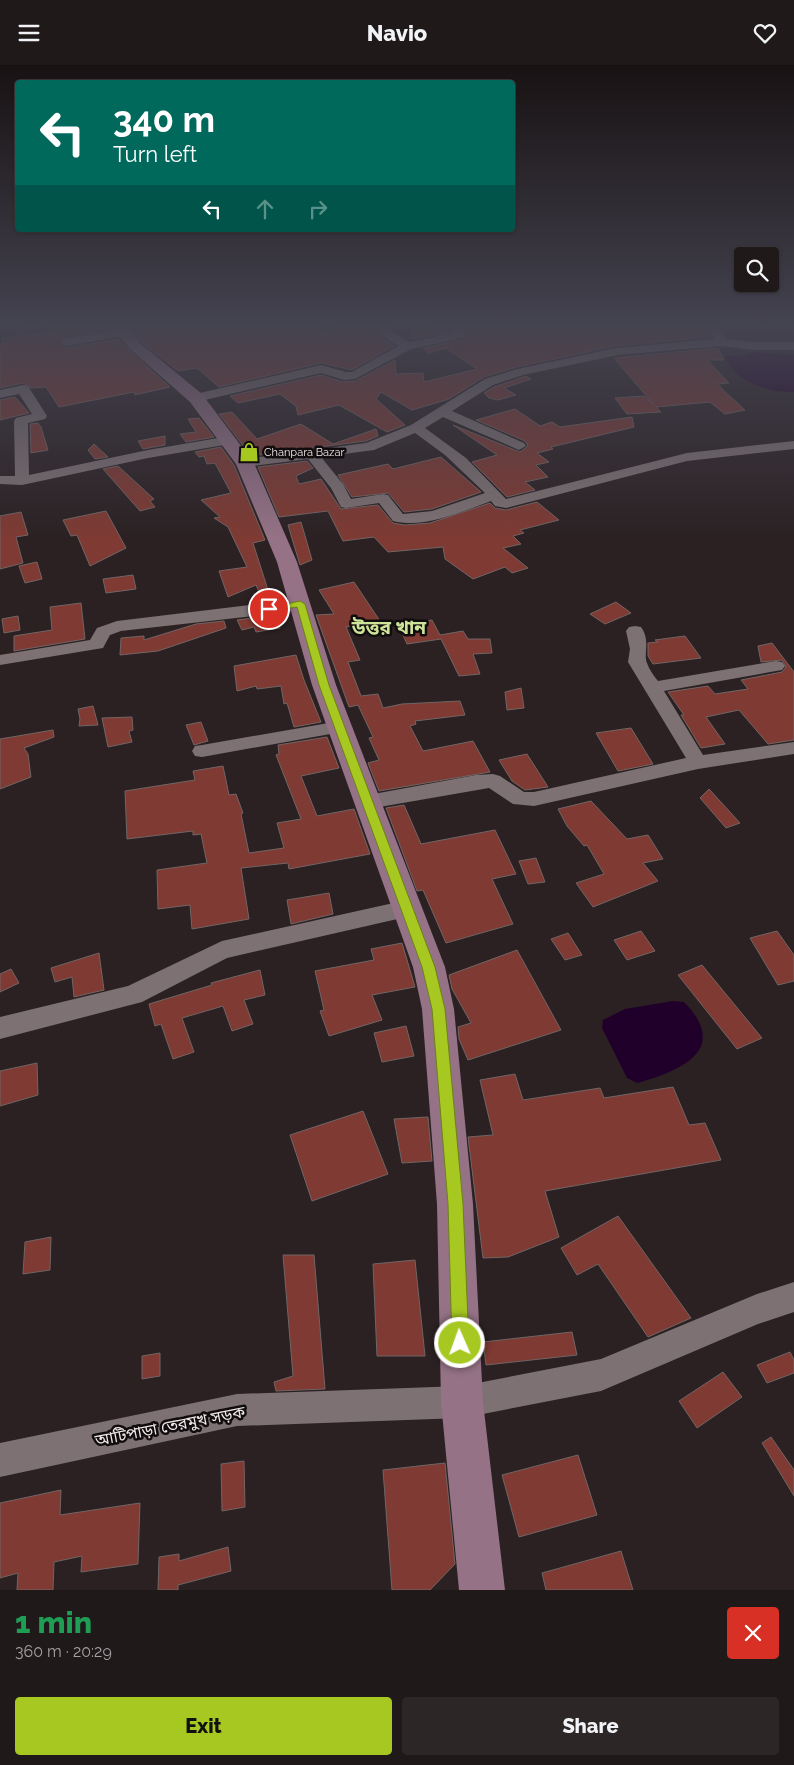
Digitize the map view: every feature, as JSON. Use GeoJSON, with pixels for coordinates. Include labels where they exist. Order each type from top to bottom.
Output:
{"type":"FeatureCollection","features":[{"type":"Feature","properties":{"kind":"main road"},"geometry":{"type":"LineString","coordinates":[[196,398],[237,452],[287,562],[324,685],[429,967],[438,1009],[455,1204],[462,1402],[482,1590]]}},
{"type":"Feature","properties":{"kind":"street"},"geometry":{"type":"LineString","coordinates":[[22,481],[21,421],[40,416],[28,397]]}},
{"type":"Feature","properties":{"kind":"street"},"geometry":{"type":"LineString","coordinates":[[196,398],[200,397]]}},
{"type":"Feature","properties":{"kind":"street"},"geometry":{"type":"LineString","coordinates":[[0,480],[22,481],[148,454],[237,452],[312,455],[369,447],[416,428],[464,397]]}},
{"type":"Feature","properties":{"kind":"street"},"geometry":{"type":"LineString","coordinates":[[441,411],[519,446]]}},
{"type":"Feature","properties":{"kind":"street"},"geometry":{"type":"LineString","coordinates":[[416,428],[433,438],[494,495],[500,503],[513,503],[625,471],[687,457],[794,445]]}},
{"type":"Feature","properties":{"kind":"street"},"geometry":{"type":"LineString","coordinates":[[312,455],[338,487],[346,504],[383,498],[398,518],[413,519],[453,510],[494,495]]}},
{"type":"Feature","properties":{"kind":"street"},"geometry":{"type":"LineString","coordinates":[[0,661],[97,644],[103,632],[117,626],[288,607],[300,604]]}},
{"type":"Feature","properties":{"kind":"street"},"geometry":{"type":"LineString","coordinates":[[635,631],[639,649],[637,662],[651,688],[698,762]]}},
{"type":"Feature","properties":{"kind":"street"},"geometry":{"type":"LineString","coordinates":[[651,688],[776,666]]}},
{"type":"Feature","properties":{"kind":"street"},"geometry":{"type":"LineString","coordinates":[[202,751],[340,727]]}},
{"type":"Feature","properties":{"kind":"street"},"geometry":{"type":"LineString","coordinates":[[368,802],[476,781],[493,781],[520,799],[534,799],[698,762],[794,748]]}},
{"type":"Feature","properties":{"kind":"street"},"geometry":{"type":"LineString","coordinates":[[0,1028],[134,995],[222,950],[407,909]]}},
{"type":"Feature","properties":{"kind":"street","name":"আটিপাড়া তেরমুখ সড়ক"},"geometry":{"type":"LineString","coordinates":[[0,1460],[237,1410],[462,1402],[601,1375],[757,1309],[794,1297]]}},
{"type":"Feature","properties":{"kind":"shaded area"},"geometry":{"type":"Polygon","coordinates":[[[673,1001],[684,1002],[697,1019],[703,1033],[701,1046],[694,1056],[683,1065],[669,1072],[637,1083],[627,1078],[602,1028],[603,1020],[625,1009],[673,1001]]]}},
{"type":"Feature","properties":{"kind":"building"},"geometry":{"type":"Polygon","coordinates":[[[15,397],[29,413],[0,420],[0,400],[15,397]]]}},
{"type":"Feature","properties":{"kind":"building"},"geometry":{"type":"Polygon","coordinates":[[[53,397],[108,397],[59,407],[53,397]]]}},
{"type":"Feature","properties":{"kind":"building"},"geometry":{"type":"Polygon","coordinates":[[[231,397],[265,397],[238,403],[231,397]]]}},
{"type":"Feature","properties":{"kind":"building"},"geometry":{"type":"Polygon","coordinates":[[[284,397],[377,397],[376,399],[405,425],[387,432],[339,405],[298,415],[296,406],[284,397]]]}},
{"type":"Feature","properties":{"kind":"building"},"geometry":{"type":"Polygon","coordinates":[[[390,397],[452,397],[449,399],[412,410],[390,397]]]}},
{"type":"Feature","properties":{"kind":"building"},"geometry":{"type":"Polygon","coordinates":[[[488,397],[508,397],[498,400],[488,397]]]}},
{"type":"Feature","properties":{"kind":"building"},"geometry":{"type":"Polygon","coordinates":[[[645,397],[654,405],[647,397],[731,397],[745,410],[725,414],[710,402],[656,407],[661,412],[627,414],[615,398],[645,397]]]}},
{"type":"Feature","properties":{"kind":"building"},"geometry":{"type":"Polygon","coordinates":[[[515,409],[540,426],[552,422],[560,427],[632,417],[634,427],[551,447],[553,449],[537,453],[549,462],[536,465],[548,477],[525,482],[535,490],[507,497],[472,462],[497,455],[453,425],[520,452],[528,446],[525,441],[476,420],[515,409]]]}},
{"type":"Feature","properties":{"kind":"building"},"geometry":{"type":"Polygon","coordinates":[[[232,412],[257,439],[301,424],[333,444],[376,429],[378,436],[366,441],[251,456],[219,414],[232,412]]]}},
{"type":"Feature","properties":{"kind":"building"},"geometry":{"type":"Polygon","coordinates":[[[199,418],[214,437],[186,442],[180,434],[196,432],[188,419],[199,418]]]}},
{"type":"Feature","properties":{"kind":"building"},"geometry":{"type":"Polygon","coordinates":[[[38,423],[48,450],[31,453],[30,424],[38,423]]]}},
{"type":"Feature","properties":{"kind":"building"},"geometry":{"type":"Polygon","coordinates":[[[165,436],[165,445],[143,449],[138,441],[165,436]]]}},
{"type":"Feature","properties":{"kind":"building"},"geometry":{"type":"Polygon","coordinates":[[[94,444],[108,457],[95,459],[88,450],[94,444]]]}},
{"type":"Feature","properties":{"kind":"building"},"geometry":{"type":"Polygon","coordinates":[[[221,447],[234,465],[265,540],[253,543],[268,590],[260,594],[256,585],[228,597],[219,571],[247,567],[228,527],[214,518],[220,517],[201,500],[231,493],[215,463],[207,464],[204,456],[199,457],[195,452],[221,447]]]}},
{"type":"Feature","properties":{"kind":"building"},"geometry":{"type":"Polygon","coordinates":[[[441,457],[481,492],[432,509],[404,512],[388,493],[352,497],[338,475],[388,464],[393,469],[441,457]]]}},
{"type":"Feature","properties":{"kind":"building"},"geometry":{"type":"Polygon","coordinates":[[[307,461],[313,468],[296,476],[299,484],[321,479],[341,509],[378,505],[393,523],[405,525],[430,523],[490,503],[495,508],[506,510],[537,502],[559,520],[520,530],[524,533],[513,536],[521,544],[503,548],[528,568],[512,573],[505,567],[473,579],[445,559],[443,547],[388,552],[374,537],[343,541],[328,511],[279,517],[258,467],[307,461]]]}},
{"type":"Feature","properties":{"kind":"building"},"geometry":{"type":"Polygon","coordinates":[[[118,466],[154,499],[150,501],[155,507],[140,511],[103,469],[118,466]]]}},
{"type":"Feature","properties":{"kind":"building"},"geometry":{"type":"Polygon","coordinates":[[[106,511],[126,548],[90,566],[77,535],[71,536],[63,520],[106,511]]]}},
{"type":"Feature","properties":{"kind":"building"},"geometry":{"type":"Polygon","coordinates":[[[21,512],[28,535],[16,537],[23,563],[0,569],[0,516],[21,512]]]}},
{"type":"Feature","properties":{"kind":"building"},"geometry":{"type":"Polygon","coordinates":[[[301,522],[312,560],[300,565],[288,525],[301,522]]]}},
{"type":"Feature","properties":{"kind":"building"},"geometry":{"type":"Polygon","coordinates":[[[37,562],[42,579],[25,583],[19,566],[37,562]]]}},
{"type":"Feature","properties":{"kind":"building"},"geometry":{"type":"Polygon","coordinates":[[[133,575],[136,589],[106,593],[103,579],[133,575]]]}},
{"type":"Feature","properties":{"kind":"building"},"geometry":{"type":"Polygon","coordinates":[[[354,582],[380,621],[346,627],[360,660],[348,662],[361,696],[378,694],[383,708],[402,704],[460,701],[465,715],[415,721],[416,724],[410,726],[423,751],[473,741],[490,772],[379,791],[368,763],[379,760],[369,738],[373,737],[358,705],[349,707],[316,615],[334,614],[319,590],[354,582]]]}},
{"type":"Feature","properties":{"kind":"building"},"geometry":{"type":"Polygon","coordinates":[[[616,602],[631,613],[605,624],[590,614],[616,602]]]}},
{"type":"Feature","properties":{"kind":"building"},"geometry":{"type":"Polygon","coordinates":[[[81,603],[85,639],[14,651],[14,636],[52,630],[50,607],[81,603]]]}},
{"type":"Feature","properties":{"kind":"building"},"geometry":{"type":"Polygon","coordinates":[[[276,615],[280,628],[256,632],[254,627],[242,630],[237,620],[276,615]]]}},
{"type":"Feature","properties":{"kind":"building"},"geometry":{"type":"Polygon","coordinates":[[[18,616],[20,630],[4,633],[2,619],[18,616]]]}},
{"type":"Feature","properties":{"kind":"building"},"geometry":{"type":"Polygon","coordinates":[[[432,620],[440,635],[463,631],[468,639],[490,639],[492,653],[473,654],[480,674],[459,676],[441,639],[407,644],[399,626],[432,620]]]}},
{"type":"Feature","properties":{"kind":"building"},"geometry":{"type":"Polygon","coordinates":[[[224,621],[226,628],[158,651],[120,655],[121,638],[144,636],[144,640],[196,624],[224,621]]]}},
{"type":"Feature","properties":{"kind":"building"},"geometry":{"type":"Polygon","coordinates":[[[685,636],[701,658],[653,664],[648,656],[648,643],[658,642],[655,640],[685,636]]]}},
{"type":"Feature","properties":{"kind":"building"},"geometry":{"type":"Polygon","coordinates":[[[772,643],[794,672],[794,740],[768,744],[739,710],[706,717],[725,744],[701,748],[681,715],[684,715],[668,692],[708,686],[715,694],[748,689],[741,680],[782,672],[786,667],[782,660],[761,662],[758,646],[772,643]]]}},
{"type":"Feature","properties":{"kind":"building"},"geometry":{"type":"Polygon","coordinates":[[[296,655],[321,722],[294,727],[287,703],[284,704],[281,686],[257,689],[256,686],[237,691],[234,666],[296,655]]]}},
{"type":"Feature","properties":{"kind":"building"},"geometry":{"type":"Polygon","coordinates":[[[521,688],[524,708],[507,710],[505,692],[521,688]]]}},
{"type":"Feature","properties":{"kind":"building"},"geometry":{"type":"Polygon","coordinates":[[[93,706],[98,725],[79,726],[78,709],[93,706]]]}},
{"type":"Feature","properties":{"kind":"building"},"geometry":{"type":"Polygon","coordinates":[[[132,717],[133,730],[129,731],[132,742],[108,747],[102,718],[132,717]]]}},
{"type":"Feature","properties":{"kind":"building"},"geometry":{"type":"Polygon","coordinates":[[[201,722],[208,741],[194,745],[186,725],[201,722]]]}},
{"type":"Feature","properties":{"kind":"building"},"geometry":{"type":"Polygon","coordinates":[[[631,728],[653,764],[618,771],[596,733],[631,728]]]}},
{"type":"Feature","properties":{"kind":"building"},"geometry":{"type":"Polygon","coordinates":[[[53,730],[54,737],[24,748],[28,754],[31,777],[0,789],[0,739],[53,730]]]}},
{"type":"Feature","properties":{"kind":"building"},"geometry":{"type":"Polygon","coordinates":[[[327,737],[339,768],[301,776],[317,816],[354,809],[370,854],[289,869],[288,863],[241,868],[249,919],[192,929],[190,905],[158,909],[157,870],[207,863],[201,834],[193,835],[193,831],[127,839],[125,791],[195,780],[193,771],[223,766],[229,795],[236,794],[243,813],[241,814],[249,853],[284,848],[277,823],[301,819],[276,755],[279,754],[278,745],[327,737]]]}},
{"type":"Feature","properties":{"kind":"building"},"geometry":{"type":"Polygon","coordinates":[[[527,754],[548,787],[525,790],[512,781],[499,760],[527,754]]]}},
{"type":"Feature","properties":{"kind":"building"},"geometry":{"type":"Polygon","coordinates":[[[709,789],[740,823],[726,828],[700,798],[709,789]]]}},
{"type":"Feature","properties":{"kind":"building"},"geometry":{"type":"Polygon","coordinates":[[[591,801],[627,839],[648,835],[663,859],[643,863],[658,881],[593,907],[576,883],[604,874],[587,845],[584,846],[567,826],[558,809],[591,801]]]}},
{"type":"Feature","properties":{"kind":"building"},"geometry":{"type":"Polygon","coordinates":[[[404,805],[421,844],[495,830],[516,874],[492,879],[513,924],[446,943],[423,890],[417,891],[386,808],[404,805]]]}},
{"type":"Feature","properties":{"kind":"building"},"geometry":{"type":"Polygon","coordinates":[[[536,858],[545,882],[528,884],[519,861],[536,858]]]}},
{"type":"Feature","properties":{"kind":"building"},"geometry":{"type":"Polygon","coordinates":[[[329,893],[333,914],[291,924],[287,900],[329,893]]]}},
{"type":"Feature","properties":{"kind":"building"},"geometry":{"type":"Polygon","coordinates":[[[641,931],[655,951],[627,960],[614,940],[641,931]]]}},
{"type":"Feature","properties":{"kind":"building"},"geometry":{"type":"Polygon","coordinates":[[[777,931],[794,955],[794,981],[778,985],[750,938],[777,931]]]}},
{"type":"Feature","properties":{"kind":"building"},"geometry":{"type":"Polygon","coordinates":[[[568,933],[582,955],[565,960],[551,939],[568,933]]]}},
{"type":"Feature","properties":{"kind":"building"},"geometry":{"type":"Polygon","coordinates":[[[402,943],[415,987],[372,995],[382,1020],[329,1036],[320,1011],[324,1010],[315,971],[374,960],[371,949],[402,943]]]}},
{"type":"Feature","properties":{"kind":"building"},"geometry":{"type":"Polygon","coordinates":[[[517,950],[561,1030],[468,1060],[459,1039],[458,1027],[471,1023],[452,989],[449,975],[517,950]]]}},
{"type":"Feature","properties":{"kind":"building"},"geometry":{"type":"Polygon","coordinates":[[[99,953],[104,990],[74,997],[72,977],[55,982],[51,968],[99,953]]]}},
{"type":"Feature","properties":{"kind":"building"},"geometry":{"type":"Polygon","coordinates":[[[702,965],[762,1038],[737,1049],[678,975],[702,965]]]}},
{"type":"Feature","properties":{"kind":"building"},"geometry":{"type":"Polygon","coordinates":[[[11,969],[19,983],[0,992],[0,974],[11,969]]]}},
{"type":"Feature","properties":{"kind":"building"},"geometry":{"type":"Polygon","coordinates":[[[260,970],[265,995],[244,1000],[253,1024],[232,1031],[223,1006],[182,1018],[194,1052],[173,1059],[161,1024],[155,1026],[149,1004],[212,985],[211,983],[260,970]]]}},
{"type":"Feature","properties":{"kind":"building"},"geometry":{"type":"Polygon","coordinates":[[[406,1026],[414,1056],[382,1062],[374,1033],[406,1026]]]}},
{"type":"Feature","properties":{"kind":"building"},"geometry":{"type":"Polygon","coordinates":[[[37,1063],[38,1095],[0,1106],[0,1071],[37,1063]]]}},
{"type":"Feature","properties":{"kind":"building"},"geometry":{"type":"Polygon","coordinates":[[[515,1074],[523,1100],[600,1088],[604,1098],[673,1087],[689,1125],[705,1123],[721,1160],[545,1191],[559,1237],[508,1257],[483,1258],[468,1137],[493,1135],[480,1080],[515,1074]]]}},
{"type":"Feature","properties":{"kind":"building"},"geometry":{"type":"Polygon","coordinates":[[[363,1111],[388,1174],[312,1201],[290,1135],[363,1111]]]}},
{"type":"Feature","properties":{"kind":"building"},"geometry":{"type":"Polygon","coordinates":[[[428,1117],[432,1161],[402,1163],[394,1119],[428,1117]]]}},
{"type":"Feature","properties":{"kind":"building"},"geometry":{"type":"Polygon","coordinates":[[[618,1216],[691,1318],[648,1337],[598,1264],[577,1275],[561,1248],[618,1216]]]}},
{"type":"Feature","properties":{"kind":"building"},"geometry":{"type":"Polygon","coordinates":[[[51,1237],[50,1270],[23,1274],[25,1242],[51,1237]]]}},
{"type":"Feature","properties":{"kind":"building"},"geometry":{"type":"Polygon","coordinates":[[[283,1255],[314,1255],[325,1389],[276,1391],[274,1382],[293,1376],[283,1255]]]}},
{"type":"Feature","properties":{"kind":"building"},"geometry":{"type":"Polygon","coordinates":[[[415,1260],[425,1356],[377,1356],[373,1264],[415,1260]]]}},
{"type":"Feature","properties":{"kind":"building"},"geometry":{"type":"Polygon","coordinates":[[[572,1332],[577,1355],[486,1365],[483,1342],[572,1332]]]}},
{"type":"Feature","properties":{"kind":"building"},"geometry":{"type":"Polygon","coordinates":[[[790,1352],[794,1360],[794,1373],[767,1383],[757,1365],[790,1352]]]}},
{"type":"Feature","properties":{"kind":"building"},"geometry":{"type":"Polygon","coordinates":[[[160,1353],[160,1376],[142,1379],[142,1356],[160,1353]]]}},
{"type":"Feature","properties":{"kind":"building"},"geometry":{"type":"Polygon","coordinates":[[[723,1372],[742,1397],[697,1428],[679,1401],[723,1372]]]}},
{"type":"Feature","properties":{"kind":"building"},"geometry":{"type":"Polygon","coordinates":[[[771,1437],[794,1470],[794,1496],[762,1443],[771,1437]]]}},
{"type":"Feature","properties":{"kind":"building"},"geometry":{"type":"Polygon","coordinates":[[[578,1455],[597,1515],[519,1537],[502,1475],[578,1455]]]}},
{"type":"Feature","properties":{"kind":"building"},"geometry":{"type":"Polygon","coordinates":[[[244,1461],[245,1507],[222,1511],[221,1464],[244,1461]]]}},
{"type":"Feature","properties":{"kind":"building"},"geometry":{"type":"Polygon","coordinates":[[[445,1463],[455,1564],[430,1590],[392,1590],[383,1470],[445,1463]]]}},
{"type":"Feature","properties":{"kind":"building"},"geometry":{"type":"Polygon","coordinates":[[[61,1490],[60,1515],[140,1503],[138,1564],[81,1572],[82,1556],[54,1562],[53,1590],[17,1590],[18,1573],[0,1578],[0,1503],[61,1490]]]}},
{"type":"Feature","properties":{"kind":"building"},"geometry":{"type":"Polygon","coordinates":[[[228,1547],[231,1571],[178,1585],[178,1590],[158,1590],[159,1557],[179,1554],[179,1561],[228,1547]]]}},
{"type":"Feature","properties":{"kind":"building"},"geometry":{"type":"Polygon","coordinates":[[[621,1551],[633,1590],[546,1590],[542,1573],[621,1551]]]}},
{"type":"Feature","properties":{"kind":"place","name":"Chanpara Bazar"},"geometry":{"type":"Point","coordinates":[249,452]}},
{"type":"Feature","properties":{"kind":"district","name":"উত্তর খান"},"geometry":{"type":"Point","coordinates":[389,627]}},
{"type":"Feature","properties":{"kind":"route"},"geometry":{"type":"LineString","coordinates":[[269,609],[300,604],[324,685],[429,967],[438,1009],[455,1204],[460,1343]]}}]}
